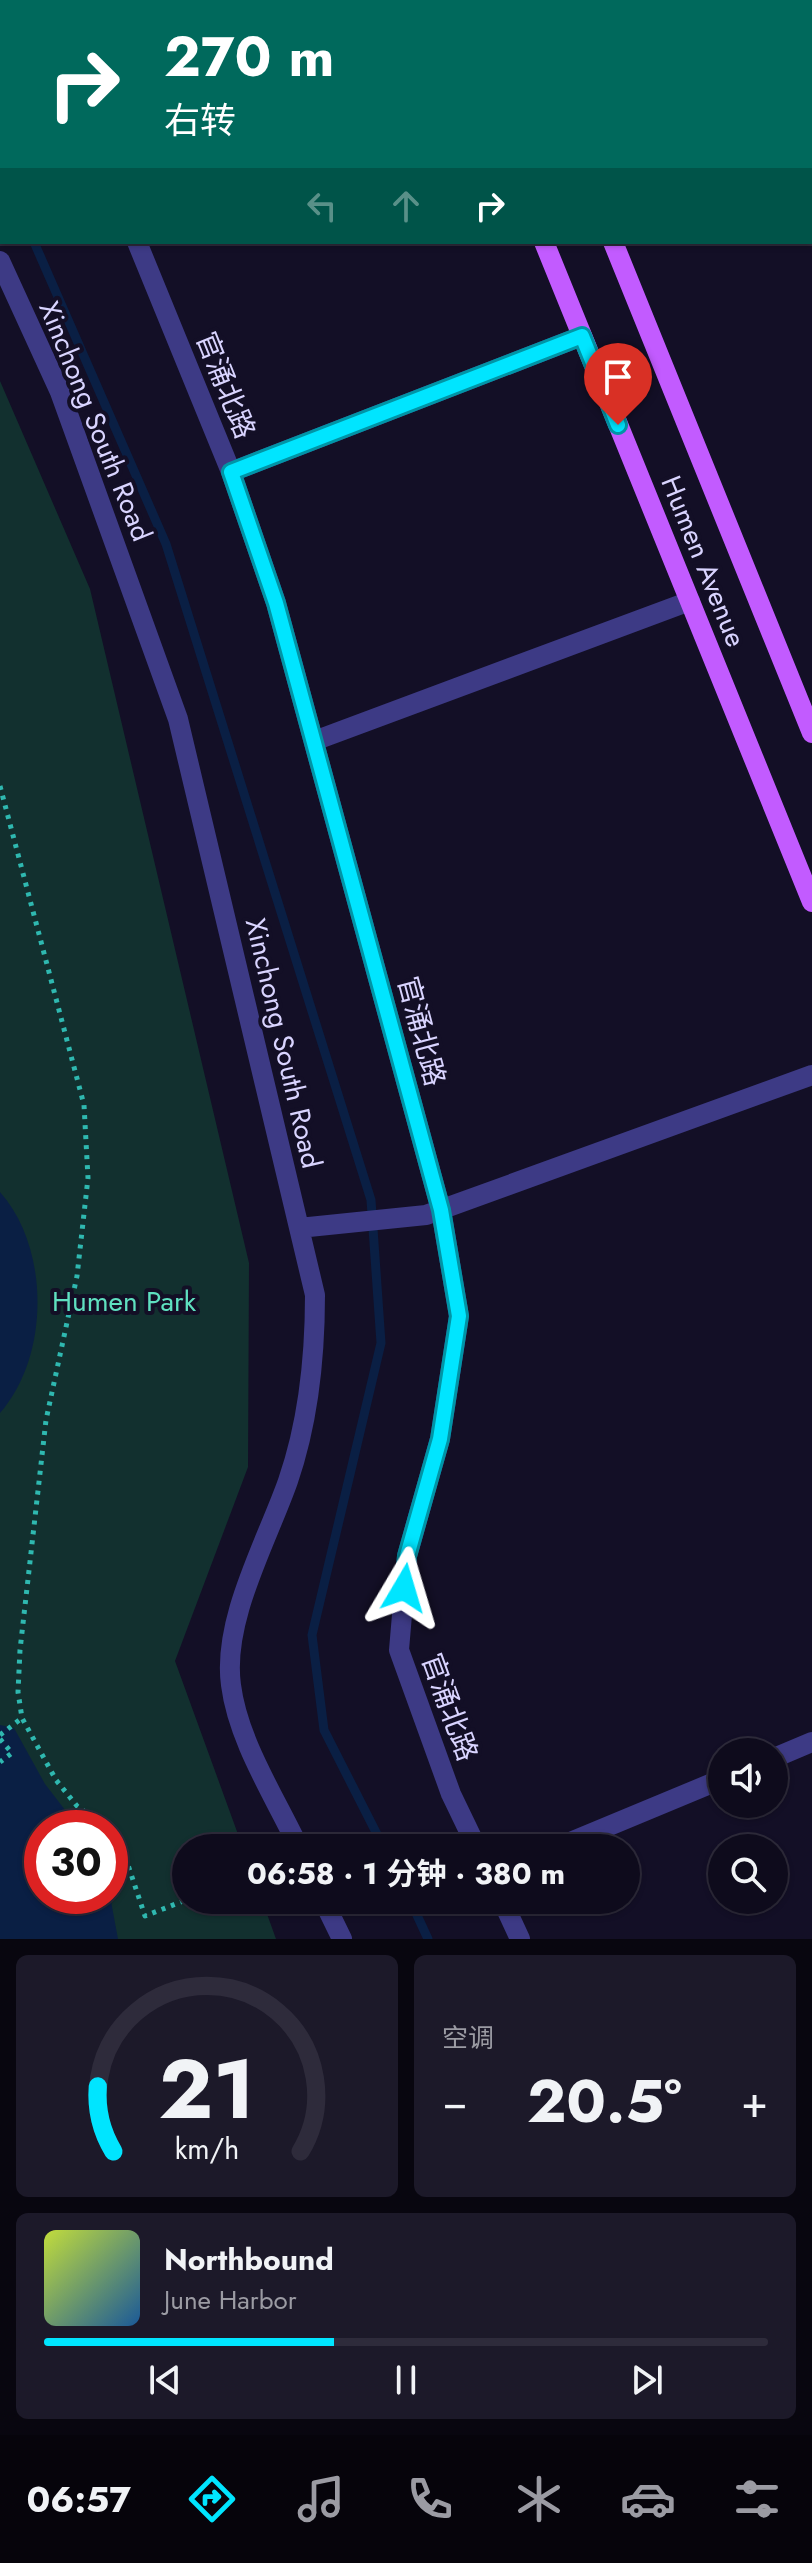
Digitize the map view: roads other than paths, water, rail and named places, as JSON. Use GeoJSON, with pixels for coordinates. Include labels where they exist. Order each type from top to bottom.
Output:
{"type":"FeatureCollection","features":[{"type":"Feature","properties":{"kind":"main road","name":"Humen Avenue"},"geometry":{"type":"LineString","coordinates":[[545,244],[812,902]]}},
{"type":"Feature","properties":{"kind":"main road","name":"Humen Avenue"},"geometry":{"type":"LineString","coordinates":[[614,244],[812,733]]}},
{"type":"Feature","properties":{"kind":"street","name":"官涌北路"},"geometry":{"type":"LineString","coordinates":[[138,244],[231,472],[276,603],[441,1210],[459,1316],[440,1439],[407,1556],[399,1650],[451,1794],[470,1834]]}},
{"type":"Feature","properties":{"kind":"street","name":"Xinchong South Road"},"geometry":{"type":"LineString","coordinates":[[0,261],[60,392],[178,719],[315,1295],[315,1352],[306,1414],[289,1478],[242,1604],[231,1644],[231,1685],[243,1730],[292,1834]]}},
{"type":"Feature","properties":{"kind":"street"},"geometry":{"type":"LineString","coordinates":[[231,472],[582,336]]}},
{"type":"Feature","properties":{"kind":"street"},"geometry":{"type":"LineString","coordinates":[[314,741],[690,601]]}},
{"type":"Feature","properties":{"kind":"street"},"geometry":{"type":"LineString","coordinates":[[299,1228],[441,1210],[812,1075]]}},
{"type":"Feature","properties":{"kind":"street"},"geometry":{"type":"LineString","coordinates":[[788,1752],[812,1742]]}},
{"type":"Feature","properties":{"kind":"street"},"geometry":{"type":"LineString","coordinates":[[590,1834],[708,1785]]}},
{"type":"Feature","properties":{"kind":"street"},"geometry":{"type":"LineString","coordinates":[[330,1914],[342,1939]]}},
{"type":"Feature","properties":{"kind":"street"},"geometry":{"type":"LineString","coordinates":[[508,1914],[520,1939]]}},
{"type":"Feature","properties":{"kind":"water"},"geometry":{"type":"Polygon","coordinates":[[[0,1192],[16,1215],[28,1242],[38,1302],[28,1362],[16,1389],[0,1413],[0,1192]]]}},
{"type":"Feature","properties":{"kind":"water"},"geometry":{"type":"Polygon","coordinates":[[[0,1725],[14,1728],[45,1784],[65,1810],[24,1810],[24,1914],[113,1914],[118,1939],[0,1939],[0,1725]]]}},
{"type":"Feature","properties":{"kind":"waterway"},"geometry":{"type":"LineString","coordinates":[[35,244],[166,544],[371,1200],[381,1343],[312,1635],[324,1730],[377,1834]]}},
{"type":"Feature","properties":{"kind":"waterway"},"geometry":{"type":"LineString","coordinates":[[416,1914],[428,1939]]}},
{"type":"Feature","properties":{"kind":"park label","name":"Humen Park"},"geometry":{"type":"Point","coordinates":[124,1301]}}]}
